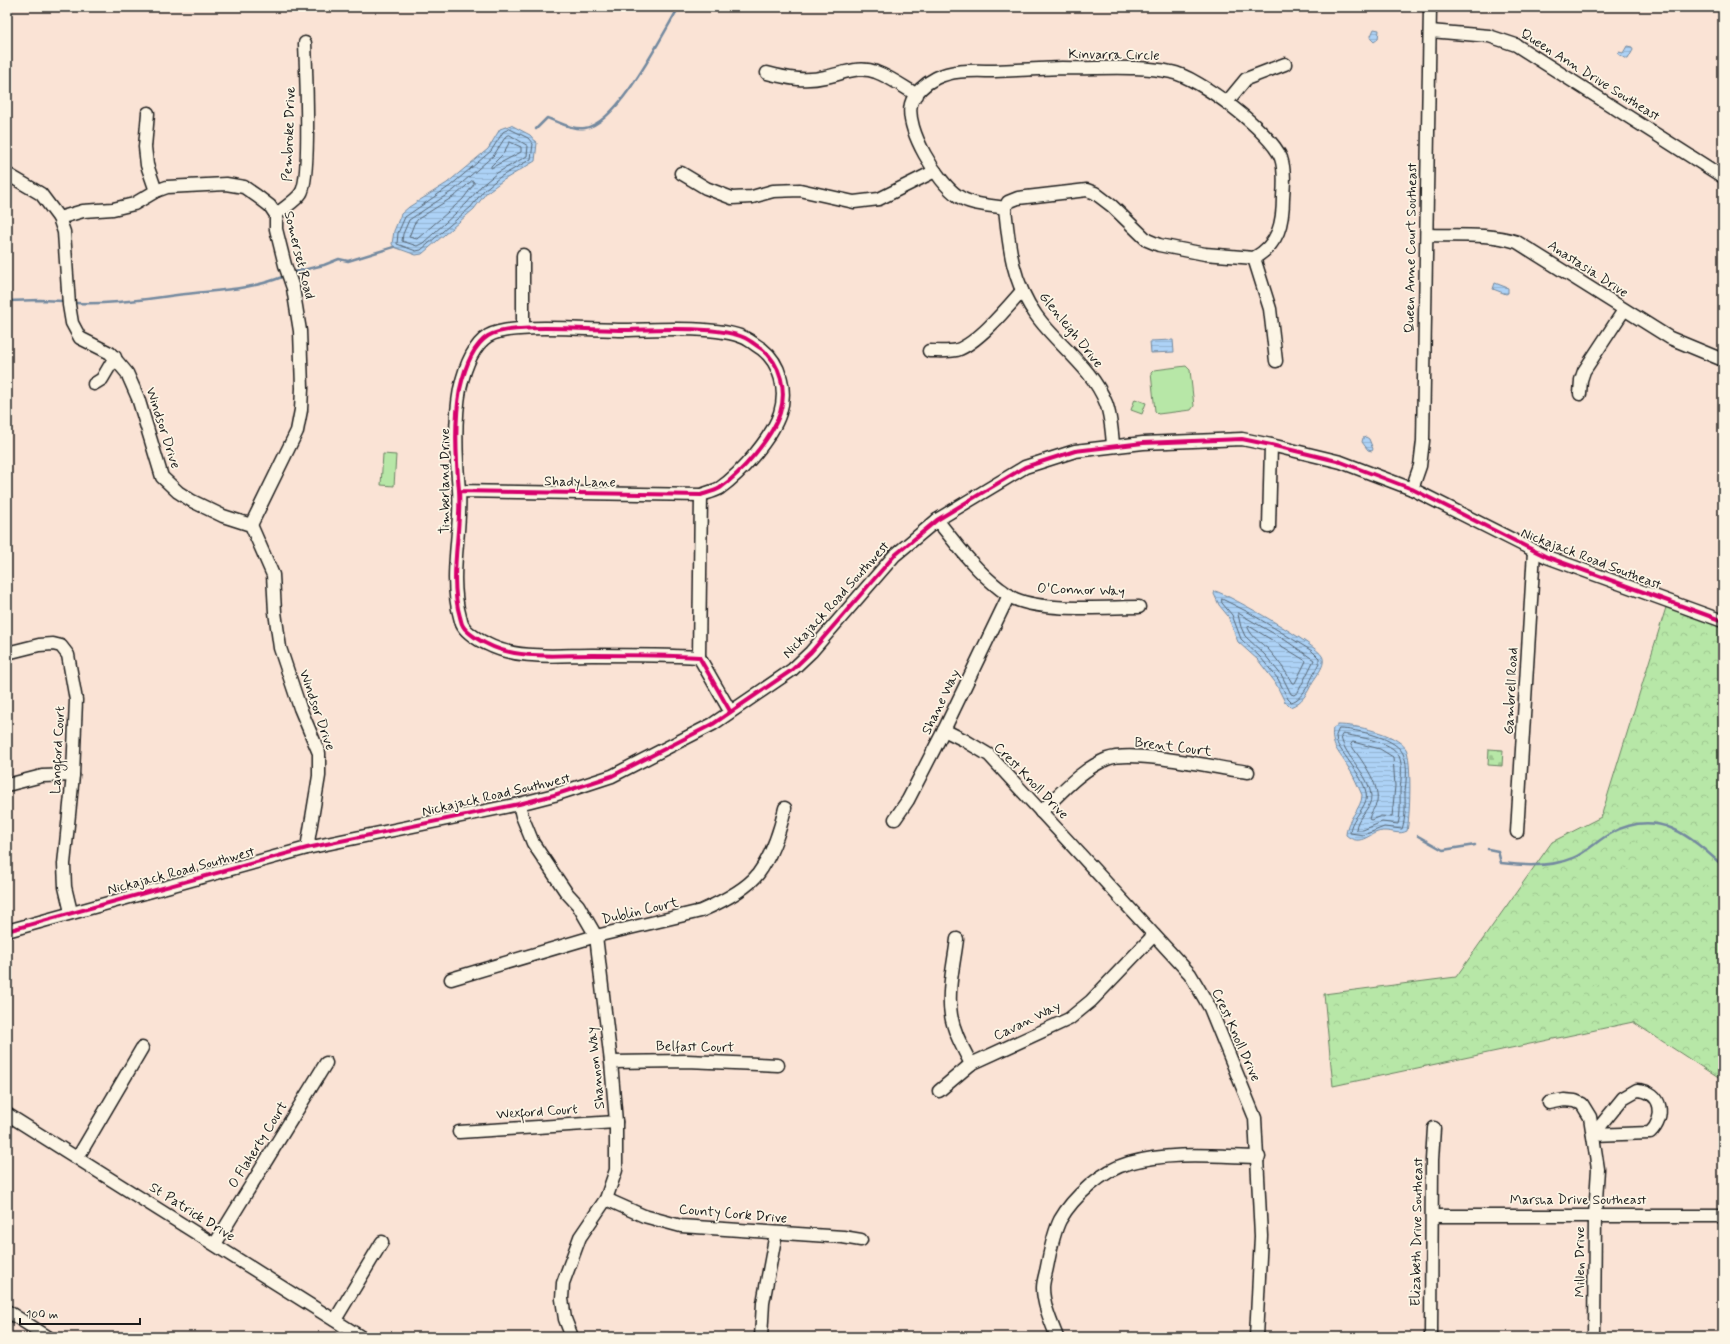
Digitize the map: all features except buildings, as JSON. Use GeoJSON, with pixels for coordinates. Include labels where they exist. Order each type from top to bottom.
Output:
{"type":"FeatureCollection","features":[{"type":"Feature","properties":{"kind":"street","name":"Queen Anne Court Southeast"},"geometry":{"type":"LineString","coordinates":[[1412,489],[1420,466],[1423,441],[1428,235],[1430,7]]}},
{"type":"Feature","properties":{"kind":"street","name":"Queen Ann Drive Southeast"},"geometry":{"type":"LineString","coordinates":[[1430,31],[1489,36],[1516,45],[1723,177]]}},
{"type":"Feature","properties":{"kind":"street","name":"Pembroke Drive"},"geometry":{"type":"LineString","coordinates":[[276,215],[302,192],[307,144],[305,43]]}},
{"type":"Feature","properties":{"kind":"street"},"geometry":{"type":"LineString","coordinates":[[1227,102],[1246,79],[1285,64]]}},
{"type":"Feature","properties":{"kind":"street","name":"Kinvarra Circle"},"geometry":{"type":"LineString","coordinates":[[916,95],[920,89],[935,79],[953,72],[1062,68],[1150,69],[1172,72],[1188,78],[1227,102],[1272,142],[1281,158],[1284,171],[1283,219],[1279,231],[1261,254],[1254,258]]}},
{"type":"Feature","properties":{"kind":"street"},"geometry":{"type":"LineString","coordinates":[[767,73],[788,78],[807,79],[825,78],[849,70],[864,69],[876,72],[916,95],[911,104],[911,116],[914,132],[935,171],[948,189],[958,197],[971,202],[1004,208],[1008,202],[1018,198],[1087,190],[1096,193],[1112,206],[1147,240],[1178,250],[1254,258],[1270,309],[1276,361]]}},
{"type":"Feature","properties":{"kind":"street"},"geometry":{"type":"LineString","coordinates":[[148,113],[145,147],[146,165],[156,191]]}},
{"type":"Feature","properties":{"kind":"street"},"geometry":{"type":"LineString","coordinates":[[680,173],[706,188],[732,198],[752,197],[773,191],[800,190],[860,202],[879,199],[935,171]]}},
{"type":"Feature","properties":{"kind":"street"},"geometry":{"type":"LineString","coordinates":[[7,174],[41,194],[59,218],[64,232],[69,305],[72,323],[80,338],[116,357],[102,379],[94,384]]}},
{"type":"Feature","properties":{"kind":"street","name":"Somerset Road"},"geometry":{"type":"LineString","coordinates":[[59,218],[83,211],[113,209],[134,204],[156,191],[168,187],[226,184],[244,188],[257,196],[270,206],[276,215],[276,229],[285,265],[293,288],[300,331],[302,388],[301,410],[297,431],[251,525]]}},
{"type":"Feature","properties":{"kind":"street","name":"Glenleigh Drive"},"geometry":{"type":"LineString","coordinates":[[1004,208],[1010,258],[1022,292],[1036,315],[1089,374],[1106,403],[1113,445]]}},
{"type":"Feature","properties":{"kind":"street","name":"Anastasia Drive"},"geometry":{"type":"LineString","coordinates":[[1428,235],[1489,236],[1517,242],[1670,338],[1723,360]]}},
{"type":"Feature","properties":{"kind":"street"},"geometry":{"type":"LineString","coordinates":[[523,255],[523,328]]}},
{"type":"Feature","properties":{"kind":"street"},"geometry":{"type":"LineString","coordinates":[[929,351],[948,351],[966,345],[984,331],[1022,292]]}},
{"type":"Feature","properties":{"kind":"street"},"geometry":{"type":"LineString","coordinates":[[1580,394],[1581,380],[1584,371],[1624,310]]}},
{"type":"Feature","properties":{"kind":"street","name":"Timberland Drive"},"geometry":{"type":"LineString","coordinates":[[699,657],[542,655],[503,652],[485,643],[463,627],[456,604],[455,568],[459,491],[456,428],[460,388],[466,370],[477,347],[488,336],[497,332],[523,328],[614,331],[662,329],[726,332],[746,338],[775,362],[783,385],[780,413],[767,438],[746,463],[719,489],[701,495]]}},
{"type":"Feature","properties":{"kind":"street","name":"Windsor Drive"},"geometry":{"type":"LineString","coordinates":[[116,357],[134,386],[162,477],[178,492],[192,501],[223,516],[251,525],[273,574],[275,612],[280,648],[300,708],[319,753],[319,776],[308,848]]}},
{"type":"Feature","properties":{"kind":"street","name":"Nickajack Road Southwest"},"geometry":{"type":"LineString","coordinates":[[7,931],[71,912],[308,848],[520,804],[554,795],[612,776],[713,724],[792,670],[811,652],[894,556],[937,520],[1025,467],[1075,451],[1113,445],[1242,439],[1271,444],[1341,462],[1412,489]]}},
{"type":"Feature","properties":{"kind":"street"},"geometry":{"type":"LineString","coordinates":[[1269,527],[1271,444]]}},
{"type":"Feature","properties":{"kind":"street","name":"Nickajack Road Southeast"},"geometry":{"type":"LineString","coordinates":[[1412,489],[1534,551],[1723,621]]}},
{"type":"Feature","properties":{"kind":"street","name":"Shady Lane"},"geometry":{"type":"LineString","coordinates":[[459,491],[701,495]]}},
{"type":"Feature","properties":{"kind":"street"},"geometry":{"type":"LineString","coordinates":[[701,495],[699,657],[730,712]]}},
{"type":"Feature","properties":{"kind":"street","name":"O'Connor Way"},"geometry":{"type":"LineString","coordinates":[[937,520],[973,565],[1009,595],[1030,604],[1049,606],[1139,607]]}},
{"type":"Feature","properties":{"kind":"street","name":"Gambrell Road"},"geometry":{"type":"LineString","coordinates":[[1517,832],[1534,551]]}},
{"type":"Feature","properties":{"kind":"street","name":"Shane Way"},"geometry":{"type":"LineString","coordinates":[[895,819],[908,800],[944,730],[1009,595]]}},
{"type":"Feature","properties":{"kind":"street","name":"Langford Court"},"geometry":{"type":"LineString","coordinates":[[7,653],[39,645],[53,644],[61,646],[68,655],[76,700],[73,775],[64,864],[66,887],[71,912]]}},
{"type":"Feature","properties":{"kind":"street","name":"Crest Knoll Drive"},"geometry":{"type":"LineString","coordinates":[[944,730],[989,755],[1190,974],[1210,1008],[1255,1118],[1261,1236],[1256,1337]]}},
{"type":"Feature","properties":{"kind":"street","name":"Brent Court"},"geometry":{"type":"LineString","coordinates":[[1041,812],[1083,772],[1107,759],[1119,756],[1141,756],[1248,772]]}},
{"type":"Feature","properties":{"kind":"street"},"geometry":{"type":"LineString","coordinates":[[7,785],[42,776],[73,775]]}},
{"type":"Feature","properties":{"kind":"street","name":"Shannon Way"},"geometry":{"type":"LineString","coordinates":[[520,804],[522,816],[533,843],[566,892],[578,905],[596,936],[611,1062],[616,1122],[616,1170],[606,1199],[580,1237],[563,1282],[562,1300],[565,1319],[572,1337]]}},
{"type":"Feature","properties":{"kind":"street","name":"Dublin Court"},"geometry":{"type":"LineString","coordinates":[[451,979],[596,936],[701,911],[736,893],[758,875],[771,850],[782,823],[785,808]]}},
{"type":"Feature","properties":{"kind":"street","name":"Cavan Way"},"geometry":{"type":"LineString","coordinates":[[939,1091],[971,1064],[1068,1019],[1091,1001],[1154,935]]}},
{"type":"Feature","properties":{"kind":"street"},"geometry":{"type":"LineString","coordinates":[[957,939],[950,989],[951,1016],[958,1038],[971,1064]]}},
{"type":"Feature","properties":{"kind":"street"},"geometry":{"type":"LineString","coordinates":[[78,1157],[142,1048]]}},
{"type":"Feature","properties":{"kind":"street","name":"Belfast Court"},"geometry":{"type":"LineString","coordinates":[[611,1062],[687,1061],[778,1065]]}},
{"type":"Feature","properties":{"kind":"street","name":"O Flaherty Court"},"geometry":{"type":"LineString","coordinates":[[215,1244],[326,1063]]}},
{"type":"Feature","properties":{"kind":"street"},"geometry":{"type":"LineString","coordinates":[[1637,1090],[1647,1090],[1654,1094],[1658,1101],[1659,1120],[1656,1128],[1650,1134],[1593,1135],[1623,1098],[1637,1090]]}},
{"type":"Feature","properties":{"kind":"street","name":"Millen Drive"},"geometry":{"type":"LineString","coordinates":[[1548,1103],[1564,1100],[1582,1104],[1590,1117],[1598,1169],[1595,1215],[1594,1337]]}},
{"type":"Feature","properties":{"kind":"street","name":"St Patrick Drive"},"geometry":{"type":"LineString","coordinates":[[7,1114],[78,1157],[361,1337]]}},
{"type":"Feature","properties":{"kind":"street","name":"Wexford Court"},"geometry":{"type":"LineString","coordinates":[[459,1132],[616,1122]]}},
{"type":"Feature","properties":{"kind":"street","name":"Elizabeth Drive Southeast"},"geometry":{"type":"LineString","coordinates":[[1431,1337],[1434,1128]]}},
{"type":"Feature","properties":{"kind":"street"},"geometry":{"type":"LineString","coordinates":[[1057,1337],[1045,1303],[1043,1287],[1050,1252],[1060,1221],[1072,1202],[1104,1173],[1127,1163],[1154,1157],[1182,1155],[1258,1157]]}},
{"type":"Feature","properties":{"kind":"street","name":"County Cork Drive"},"geometry":{"type":"LineString","coordinates":[[606,1199],[644,1216],[681,1226],[843,1237],[861,1240]]}},
{"type":"Feature","properties":{"kind":"street","name":"Marsha Drive Southeast"},"geometry":{"type":"LineString","coordinates":[[1432,1216],[1723,1216]]}},
{"type":"Feature","properties":{"kind":"street"},"geometry":{"type":"LineString","coordinates":[[761,1337],[763,1303],[776,1233]]}},
{"type":"Feature","properties":{"kind":"street"},"geometry":{"type":"LineString","coordinates":[[335,1320],[382,1242]]}},
{"type":"Feature","properties":{"kind":"street"},"geometry":{"type":"LineString","coordinates":[[7,1311],[48,1337]]}},
{"type":"Feature","properties":{"kind":"green space"},"geometry":{"type":"Polygon","coordinates":[[[1186,366],[1190,370],[1194,406],[1191,410],[1158,414],[1155,411],[1151,373],[1154,370],[1186,366]]]}},
{"type":"Feature","properties":{"kind":"green space"},"geometry":{"type":"Polygon","coordinates":[[[1135,399],[1146,403],[1142,414],[1131,410],[1135,399]]]}},
{"type":"Feature","properties":{"kind":"green space"},"geometry":{"type":"Polygon","coordinates":[[[383,454],[396,455],[394,486],[381,485],[383,454]]]}},
{"type":"Feature","properties":{"kind":"green space"},"geometry":{"type":"Polygon","coordinates":[[[1668,601],[1723,620],[1723,1081],[1633,1022],[1333,1086],[1324,994],[1456,977],[1552,842],[1601,817],[1668,601]]]}},
{"type":"Feature","properties":{"kind":"green space"},"geometry":{"type":"Polygon","coordinates":[[[1489,749],[1503,750],[1502,766],[1488,765],[1489,749]]]}},
{"type":"Feature","properties":{"kind":"water"},"geometry":{"type":"Polygon","coordinates":[[[1374,29],[1379,30],[1378,39],[1374,42],[1370,38],[1374,29]]]}},
{"type":"Feature","properties":{"kind":"water"},"geometry":{"type":"Polygon","coordinates":[[[1627,46],[1632,47],[1633,50],[1628,59],[1626,59],[1618,54],[1619,52],[1623,53],[1627,46]]]}},
{"type":"Feature","properties":{"kind":"water"},"geometry":{"type":"Polygon","coordinates":[[[511,125],[530,135],[537,143],[535,161],[502,181],[486,193],[474,209],[422,254],[416,255],[394,247],[392,244],[394,231],[401,214],[409,207],[447,183],[488,149],[500,129],[511,125]]]}},
{"type":"Feature","properties":{"kind":"water"},"geometry":{"type":"Polygon","coordinates":[[[1495,283],[1508,288],[1508,293],[1506,294],[1493,289],[1495,283]]]}},
{"type":"Feature","properties":{"kind":"water"},"geometry":{"type":"Polygon","coordinates":[[[1173,340],[1174,352],[1151,353],[1150,341],[1173,340]]]}},
{"type":"Feature","properties":{"kind":"water"},"geometry":{"type":"Polygon","coordinates":[[[1366,437],[1369,439],[1373,449],[1372,451],[1368,450],[1362,442],[1363,438],[1366,437]]]}},
{"type":"Feature","properties":{"kind":"water"},"geometry":{"type":"Polygon","coordinates":[[[1215,591],[1224,594],[1272,621],[1317,650],[1322,656],[1322,666],[1301,701],[1290,707],[1285,702],[1275,682],[1258,660],[1238,642],[1228,616],[1219,605],[1214,594],[1215,591]]]}},
{"type":"Feature","properties":{"kind":"water"},"geometry":{"type":"Polygon","coordinates":[[[1338,725],[1354,726],[1385,734],[1401,743],[1406,749],[1410,776],[1410,802],[1407,831],[1399,833],[1380,831],[1361,840],[1352,839],[1346,835],[1348,824],[1360,805],[1362,795],[1352,774],[1334,745],[1332,734],[1333,728],[1338,725]]]}},
{"type":"Feature","properties":{"kind":"waterway"},"geometry":{"type":"LineString","coordinates":[[536,129],[547,118],[575,128],[585,128],[598,123],[612,111],[625,95],[651,56],[679,7]]}},
{"type":"Feature","properties":{"kind":"waterway"},"geometry":{"type":"LineString","coordinates":[[294,272],[324,265],[339,259],[348,261],[394,247]]}},
{"type":"Feature","properties":{"kind":"waterway"},"geometry":{"type":"LineString","coordinates":[[76,303],[121,302],[228,290],[261,284],[282,277]]}},
{"type":"Feature","properties":{"kind":"waterway"},"geometry":{"type":"LineString","coordinates":[[7,301],[63,301]]}},
{"type":"Feature","properties":{"kind":"waterway"},"geometry":{"type":"LineString","coordinates":[[1488,849],[1498,851],[1501,863],[1519,865],[1556,863],[1565,861],[1583,853],[1611,833],[1628,826],[1644,823],[1658,824],[1672,828],[1685,835],[1698,844],[1723,866]]}},
{"type":"Feature","properties":{"kind":"waterway"},"geometry":{"type":"LineString","coordinates":[[1418,836],[1443,850],[1475,845]]}},
{"type":"Feature","properties":{"kind":"cycle path"},"geometry":{"type":"LineString","coordinates":[[459,491],[701,495],[718,489],[737,473],[755,454],[770,433],[780,413],[783,396],[781,378],[774,362],[762,349],[745,338],[734,334],[705,330],[615,330],[556,328],[515,329],[488,336],[477,346],[466,367],[458,401],[456,452],[459,490],[459,506],[459,522],[455,585],[460,617],[465,629],[487,644],[499,649],[524,655],[645,655],[699,657],[730,711]]}},
{"type":"Feature","properties":{"kind":"cycle path"},"geometry":{"type":"LineString","coordinates":[[7,931],[307,848],[519,804],[554,795],[612,776],[713,724],[792,670],[811,652],[894,556],[937,520],[1025,467],[1075,451],[1143,443],[1242,439],[1341,462],[1412,489],[1547,557],[1723,621]]}}]}
